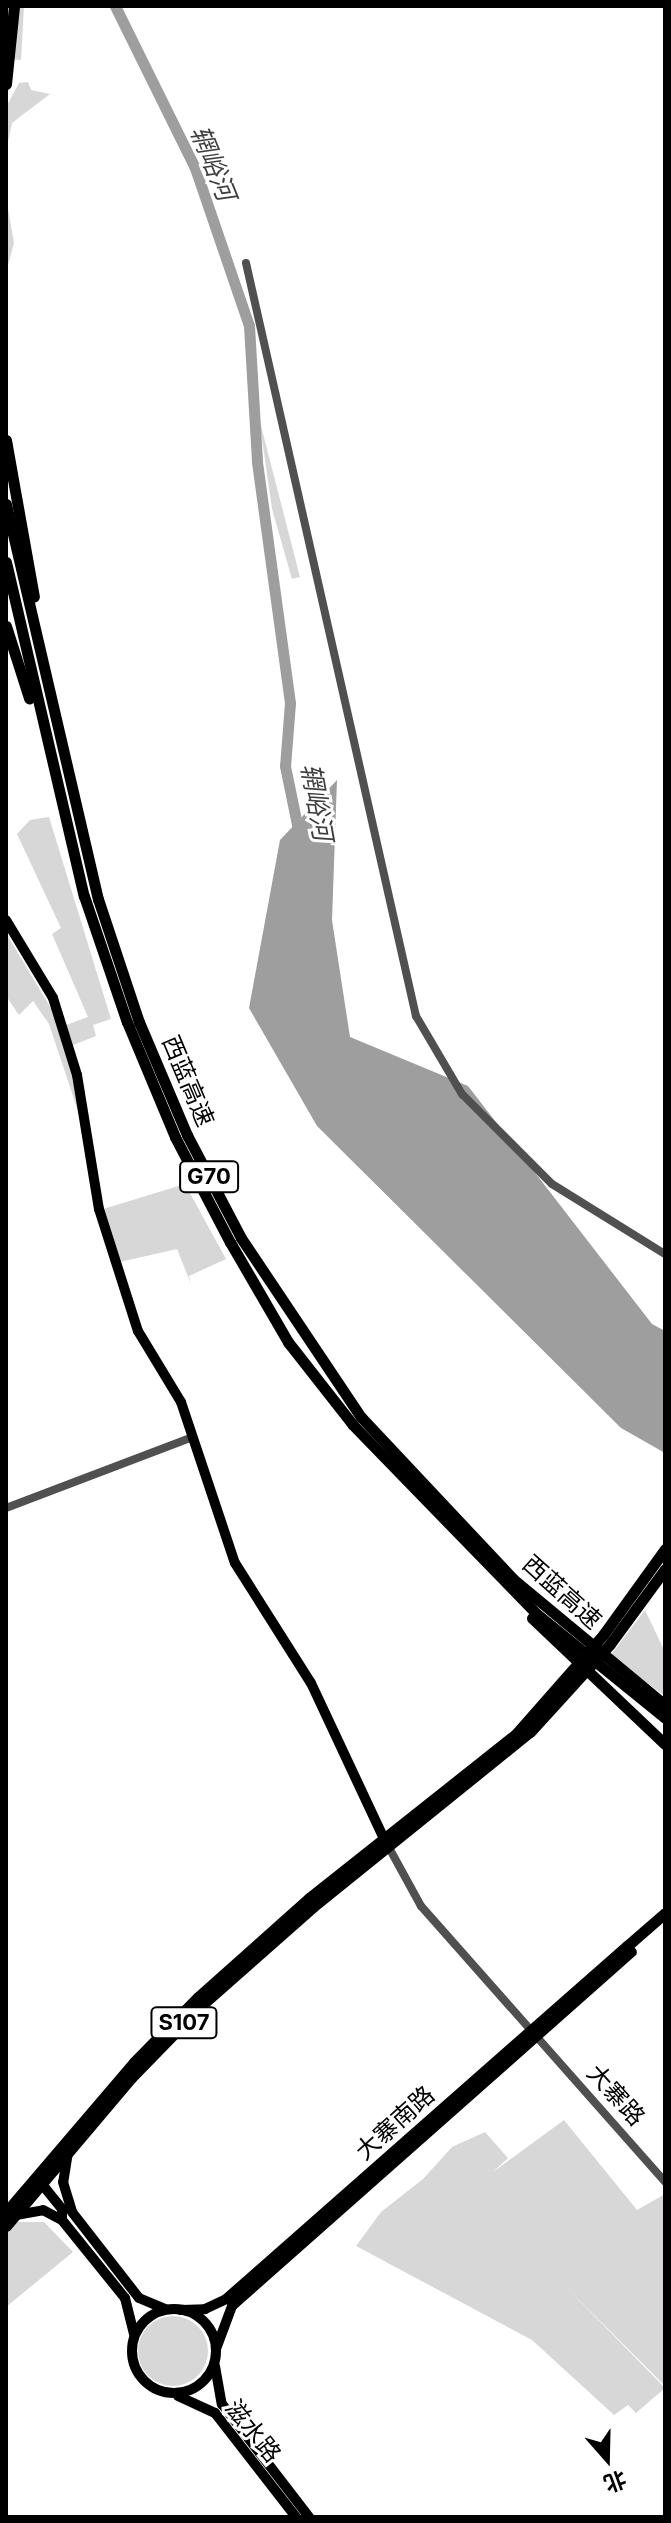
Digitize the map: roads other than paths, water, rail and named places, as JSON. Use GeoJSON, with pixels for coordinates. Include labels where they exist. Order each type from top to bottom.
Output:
{"type":"FeatureCollection","features":[{"type":"Feature","properties":{"kind":"highway"},"geometry":{"type":"LineString","coordinates":[[6,84],[14,6]]}},
{"type":"Feature","properties":{"kind":"highway"},"geometry":{"type":"LineString","coordinates":[[6,440],[64,767]]}},
{"type":"Feature","properties":{"kind":"highway","name":"西蓝高速"},"geometry":{"type":"LineString","coordinates":[[6,504],[64,767],[98,899],[139,1022],[187,1135],[241,1238],[298,1330],[361,1417],[513,1579],[665,1705]]}},
{"type":"Feature","properties":{"kind":"highway","name":"西蓝高速"},"geometry":{"type":"LineString","coordinates":[[6,562],[50,762],[84,896],[127,1022],[175,1137],[230,1242],[288,1342],[325,1390],[465,1544],[538,1615],[665,1718]]}},
{"type":"Feature","properties":{"kind":"highway"},"geometry":{"type":"LineString","coordinates":[[6,626],[50,762]]}},
{"type":"Feature","properties":{"kind":"highway"},"geometry":{"type":"LineString","coordinates":[[465,1544],[544,1631],[665,1744]]}},
{"type":"Feature","properties":{"kind":"highway","name":"S107"},"geometry":{"type":"LineString","coordinates":[[559,1696],[665,1549]]}},
{"type":"Feature","properties":{"kind":"highway","name":"S107"},"geometry":{"type":"LineString","coordinates":[[9,2218],[165,2028],[386,1842],[498,1763],[559,1696],[665,1569]]}},
{"type":"Feature","properties":{"kind":"highway","name":"S107"},"geometry":{"type":"LineString","coordinates":[[39,2180],[202,2005],[386,1842]]}},
{"type":"Feature","properties":{"kind":"highway"},"geometry":{"type":"LineString","coordinates":[[630,1949],[664,1919]]}},
{"type":"Feature","properties":{"kind":"main road"},"geometry":{"type":"LineString","coordinates":[[6,920],[53,998],[77,1075],[103,1222],[138,1331],[181,1402],[190,1438],[235,1563],[311,1683],[386,1842]]}},
{"type":"Feature","properties":{"kind":"main road","name":"大寨南路"},"geometry":{"type":"LineString","coordinates":[[181,2310],[205,2309],[226,2299],[630,1949]]}},
{"type":"Feature","properties":{"kind":"main road","name":"大寨南路"},"geometry":{"type":"LineString","coordinates":[[216,2349],[232,2306],[533,2033]]}},
{"type":"Feature","properties":{"kind":"main road"},"geometry":{"type":"LineString","coordinates":[[68,2152],[63,2182],[65,2213],[129,2304],[134,2336],[133,2364],[139,2377],[165,2392],[188,2391],[200,2384],[215,2362],[216,2349],[206,2324],[181,2310],[153,2314],[134,2336]]}},
{"type":"Feature","properties":{"kind":"main road"},"geometry":{"type":"LineString","coordinates":[[39,2180],[134,2293],[167,2310]]}},
{"type":"Feature","properties":{"kind":"main road"},"geometry":{"type":"LineString","coordinates":[[9,2218],[38,2210],[65,2213]]}},
{"type":"Feature","properties":{"kind":"main road","name":"滋水路"},"geometry":{"type":"LineString","coordinates":[[215,2362],[222,2404],[309,2517]]}},
{"type":"Feature","properties":{"kind":"main road","name":"滋水路"},"geometry":{"type":"LineString","coordinates":[[165,2392],[211,2409],[296,2517]]}},
{"type":"Feature","properties":{"kind":"street"},"geometry":{"type":"LineString","coordinates":[[246,263],[416,1016],[462,1094],[552,1184],[665,1254]]}},
{"type":"Feature","properties":{"kind":"street"},"geometry":{"type":"LineString","coordinates":[[6,1508],[190,1438]]}},
{"type":"Feature","properties":{"kind":"street","name":"大寨路"},"geometry":{"type":"LineString","coordinates":[[386,1842],[421,1906],[665,2182]]}},
{"type":"Feature","properties":{"kind":"water"},"geometry":{"type":"Polygon","coordinates":[[[337,780],[332,920],[350,1037],[468,1086],[652,1324],[665,1331],[665,1453],[621,1428],[317,1126],[249,1008],[280,840],[337,780]]]}},
{"type":"Feature","properties":{"kind":"waterway","name":"辋峪河"},"geometry":{"type":"LineString","coordinates":[[115,6],[195,168],[249,326],[257,462],[290,703],[285,766],[299,834]]}}]}
